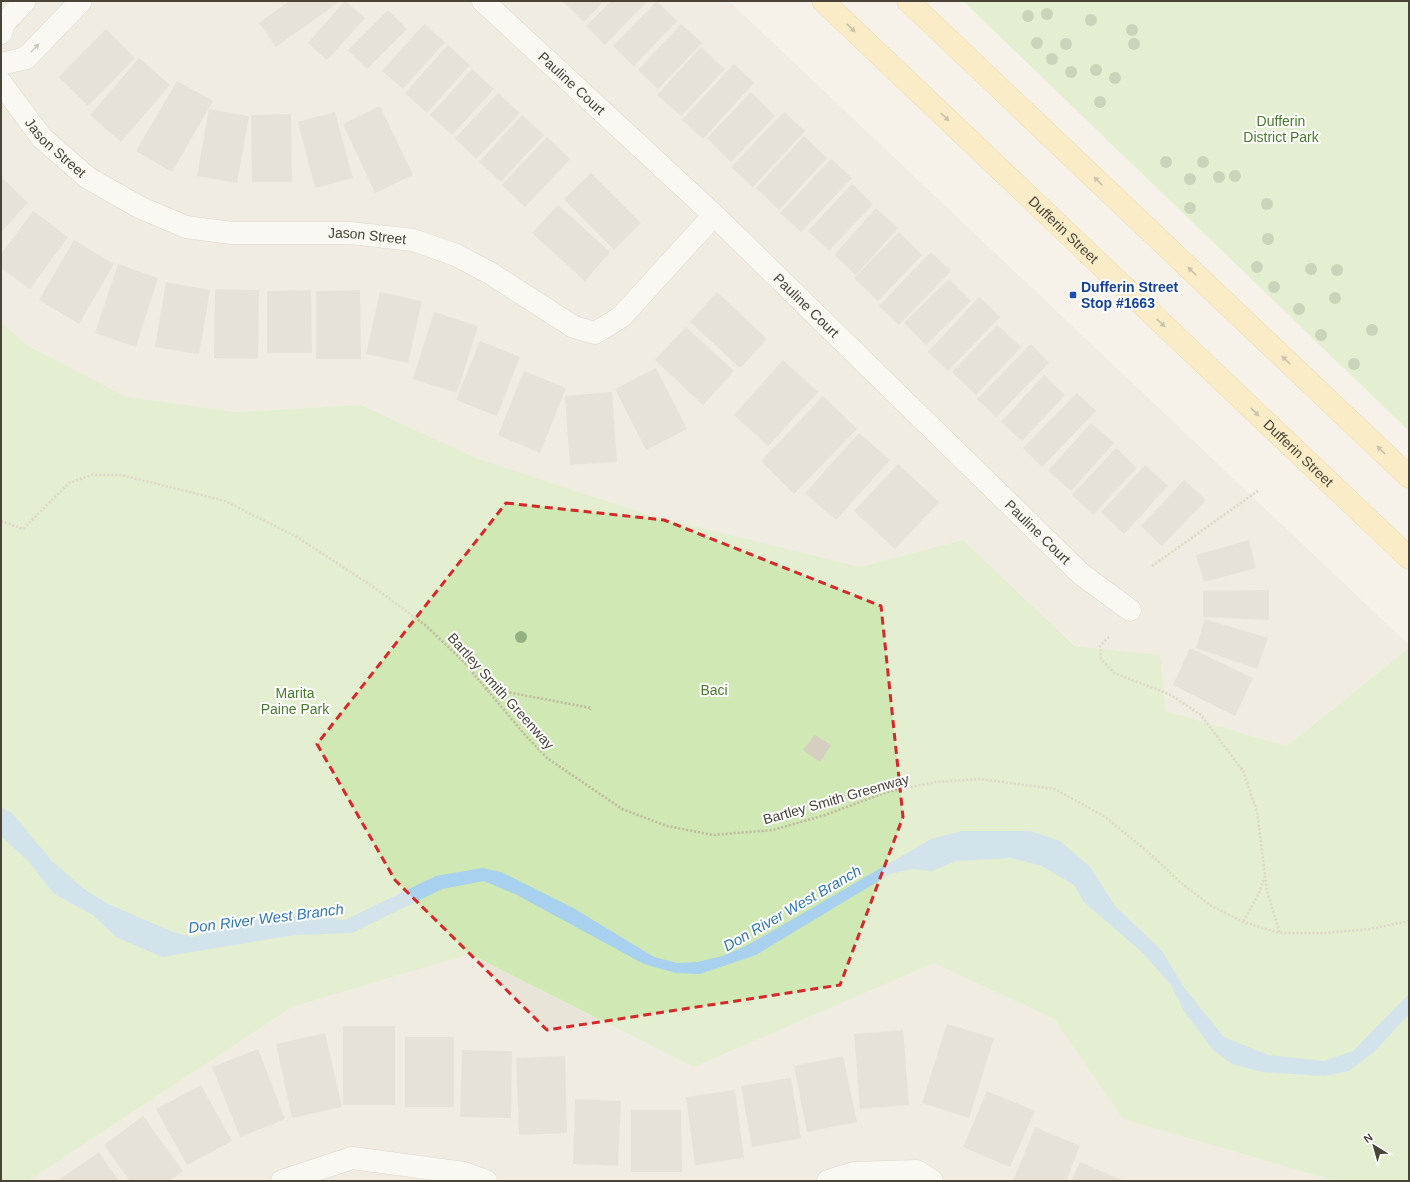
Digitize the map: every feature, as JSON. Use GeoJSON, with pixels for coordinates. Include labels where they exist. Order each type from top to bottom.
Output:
{"type":"FeatureCollection","features":[{"type":"Feature","properties":{"kind":"main road","name":"Dufferin Street"},"geometry":{"type":"LineString","coordinates":[[823,1],[1409,558]]}},
{"type":"Feature","properties":{"kind":"main road"},"geometry":{"type":"LineString","coordinates":[[908,1],[1409,477]]}},
{"type":"Feature","properties":{"kind":"street"},"geometry":{"type":"LineString","coordinates":[[1,32],[4,23],[25,1]]}},
{"type":"Feature","properties":{"kind":"street"},"geometry":{"type":"LineString","coordinates":[[1,64],[26,58],[82,1]]}},
{"type":"Feature","properties":{"kind":"street","name":"Pauline Court"},"geometry":{"type":"LineString","coordinates":[[483,1],[714,214],[1081,574],[1130,610]]}},
{"type":"Feature","properties":{"kind":"street","name":"Jason Street"},"geometry":{"type":"LineString","coordinates":[[1,83],[42,138],[88,178],[139,207],[186,227],[232,233],[350,233],[413,240],[456,255],[490,273],[574,327],[595,333],[621,316],[714,214]]}},
{"type":"Feature","properties":{"kind":"street"},"geometry":{"type":"LineString","coordinates":[[282,1181],[352,1158],[464,1173],[486,1181]]}},
{"type":"Feature","properties":{"kind":"street"},"geometry":{"type":"LineString","coordinates":[[828,1181],[854,1173],[917,1171],[932,1181]]}},
{"type":"Feature","properties":{"kind":"path","name":"Bartley Smith Greenway"},"geometry":{"type":"LineString","coordinates":[[1,521],[23,529],[69,483],[92,475],[121,475],[225,501],[298,537],[372,586],[426,625],[462,660],[526,736],[547,758],[622,809],[667,826],[713,835],[773,830],[825,815],[887,792],[936,782],[981,779],[1055,789],[1105,817],[1148,852],[1180,882],[1210,905],[1243,922],[1280,933],[1324,933],[1370,929],[1409,921]]}},
{"type":"Feature","properties":{"kind":"path"},"geometry":{"type":"LineString","coordinates":[[1152,566],[1259,490]]}},
{"type":"Feature","properties":{"kind":"path"},"geometry":{"type":"LineString","coordinates":[[1109,637],[1100,646],[1102,659],[1114,673],[1169,694],[1201,715],[1243,770],[1257,811],[1267,891],[1280,933]]}},
{"type":"Feature","properties":{"kind":"path"},"geometry":{"type":"LineString","coordinates":[[485,688],[591,708],[590,710]]}},
{"type":"Feature","properties":{"kind":"path"},"geometry":{"type":"LineString","coordinates":[[1243,922],[1259,893],[1265,876]]}},
{"type":"Feature","properties":{"kind":"highlighted area"},"geometry":{"type":"Polygon","coordinates":[[[506,503],[664,520],[881,606],[903,817],[840,985],[547,1030],[395,880],[317,744],[506,503]]]}},
{"type":"Feature","properties":{"kind":"shaded area"},"geometry":{"type":"Polygon","coordinates":[[[1,1],[729,1],[1409,645],[1409,648],[1287,746],[1166,711],[1160,655],[1076,646],[963,540],[860,567],[649,515],[476,458],[361,405],[236,412],[127,397],[28,346],[1,322],[1,1]]]}},
{"type":"Feature","properties":{"kind":"shaded area"},"geometry":{"type":"Polygon","coordinates":[[[470,954],[694,1067],[934,963],[1054,1019],[1123,1119],[1335,1181],[28,1181],[292,1007],[470,954]]]}},
{"type":"Feature","properties":{"kind":"green space","name":"Dufferin District Park"},"geometry":{"type":"Polygon","coordinates":[[[963,1],[1409,1],[1409,431],[963,1]]]}},
{"type":"Feature","properties":{"kind":"green space","name":"Marita Paine Park"},"geometry":{"type":"Polygon","coordinates":[[[1,322],[28,346],[127,397],[236,412],[361,405],[476,458],[649,515],[860,567],[963,540],[1075,646],[1160,655],[1166,711],[1287,746],[1409,648],[1409,1181],[1335,1181],[1123,1119],[1054,1019],[934,963],[694,1067],[470,954],[292,1007],[28,1181],[1,1181],[1,322]]]}},
{"type":"Feature","properties":{"kind":"water"},"geometry":{"type":"Polygon","coordinates":[[[1,807],[13,814],[51,860],[84,889],[108,904],[173,932],[193,937],[248,920],[310,915],[345,920],[436,876],[482,868],[501,872],[573,908],[654,957],[677,963],[697,962],[723,956],[748,945],[931,839],[962,831],[1030,831],[1060,841],[1090,867],[1115,906],[1162,951],[1185,989],[1224,1037],[1268,1055],[1324,1061],[1353,1051],[1409,994],[1409,1014],[1374,1052],[1349,1071],[1325,1076],[1262,1072],[1232,1064],[1213,1050],[1184,1011],[1171,985],[1143,953],[1084,902],[1074,885],[1042,866],[1011,858],[956,861],[932,871],[913,869],[890,874],[756,955],[700,974],[676,973],[644,964],[517,895],[484,881],[442,889],[352,933],[295,935],[162,957],[116,937],[93,915],[54,894],[29,862],[1,836],[1,807]]]}},
{"type":"Feature","properties":{"kind":"building"},"geometry":{"type":"Polygon","coordinates":[[[289,1],[340,1],[276,47],[259,23],[289,1]]]}},
{"type":"Feature","properties":{"kind":"building"},"geometry":{"type":"Polygon","coordinates":[[[345,1],[365,18],[327,60],[308,43],[345,1]]]}},
{"type":"Feature","properties":{"kind":"building"},"geometry":{"type":"Polygon","coordinates":[[[563,1],[604,1],[584,22],[563,1]]]}},
{"type":"Feature","properties":{"kind":"building"},"geometry":{"type":"Polygon","coordinates":[[[611,1],[647,1],[605,45],[586,26],[611,1]]]}},
{"type":"Feature","properties":{"kind":"building"},"geometry":{"type":"Polygon","coordinates":[[[657,1],[677,21],[634,66],[613,46],[657,1]]]}},
{"type":"Feature","properties":{"kind":"building"},"geometry":{"type":"Polygon","coordinates":[[[388,10],[407,29],[367,69],[348,50],[388,10]]]}},
{"type":"Feature","properties":{"kind":"building"},"geometry":{"type":"Polygon","coordinates":[[[424,24],[445,42],[403,89],[382,71],[424,24]]]}},
{"type":"Feature","properties":{"kind":"building"},"geometry":{"type":"Polygon","coordinates":[[[681,24],[702,43],[658,89],[638,70],[681,24]]]}},
{"type":"Feature","properties":{"kind":"building"},"geometry":{"type":"Polygon","coordinates":[[[106,29],[135,58],[88,106],[59,77],[106,29]]]}},
{"type":"Feature","properties":{"kind":"building"},"geometry":{"type":"Polygon","coordinates":[[[448,45],[470,65],[427,113],[405,93],[448,45]]]}},
{"type":"Feature","properties":{"kind":"building"},"geometry":{"type":"Polygon","coordinates":[[[701,47],[725,69],[681,116],[657,95],[701,47]]]}},
{"type":"Feature","properties":{"kind":"building"},"geometry":{"type":"Polygon","coordinates":[[[139,58],[170,85],[121,142],[90,115],[139,58]]]}},
{"type":"Feature","properties":{"kind":"building"},"geometry":{"type":"Polygon","coordinates":[[[734,64],[754,83],[703,139],[682,120],[734,64]]]}},
{"type":"Feature","properties":{"kind":"building"},"geometry":{"type":"Polygon","coordinates":[[[472,69],[494,89],[452,135],[430,115],[472,69]]]}},
{"type":"Feature","properties":{"kind":"building"},"geometry":{"type":"Polygon","coordinates":[[[177,81],[213,101],[172,172],[136,151],[177,81]]]}},
{"type":"Feature","properties":{"kind":"building"},"geometry":{"type":"Polygon","coordinates":[[[751,92],[775,116],[731,162],[707,138],[751,92]]]}},
{"type":"Feature","properties":{"kind":"building"},"geometry":{"type":"Polygon","coordinates":[[[498,93],[520,113],[476,159],[455,138],[498,93]]]}},
{"type":"Feature","properties":{"kind":"building"},"geometry":{"type":"Polygon","coordinates":[[[380,106],[413,175],[375,193],[343,124],[380,106]]]}},
{"type":"Feature","properties":{"kind":"building"},"geometry":{"type":"Polygon","coordinates":[[[209,109],[249,116],[237,183],[197,176],[209,109]]]}},
{"type":"Feature","properties":{"kind":"building"},"geometry":{"type":"Polygon","coordinates":[[[335,112],[353,178],[315,188],[298,122],[335,112]]]}},
{"type":"Feature","properties":{"kind":"building"},"geometry":{"type":"Polygon","coordinates":[[[784,112],[805,131],[753,187],[731,167],[784,112]]]}},
{"type":"Feature","properties":{"kind":"building"},"geometry":{"type":"Polygon","coordinates":[[[291,114],[292,182],[252,182],[251,115],[291,114]]]}},
{"type":"Feature","properties":{"kind":"building"},"geometry":{"type":"Polygon","coordinates":[[[522,115],[544,135],[501,182],[479,162],[522,115]]]}},
{"type":"Feature","properties":{"kind":"building"},"geometry":{"type":"Polygon","coordinates":[[[804,136],[827,158],[779,210],[756,188],[804,136]]]}},
{"type":"Feature","properties":{"kind":"building"},"geometry":{"type":"Polygon","coordinates":[[[547,137],[570,159],[525,207],[502,185],[547,137]]]}},
{"type":"Feature","properties":{"kind":"building"},"geometry":{"type":"Polygon","coordinates":[[[831,159],[852,178],[801,232],[780,213],[831,159]]]}},
{"type":"Feature","properties":{"kind":"building"},"geometry":{"type":"Polygon","coordinates":[[[591,173],[641,223],[614,250],[564,199],[591,173]]]}},
{"type":"Feature","properties":{"kind":"building"},"geometry":{"type":"Polygon","coordinates":[[[1,177],[28,203],[1,232],[1,177]]]}},
{"type":"Feature","properties":{"kind":"building"},"geometry":{"type":"Polygon","coordinates":[[[852,184],[873,204],[829,251],[808,231],[852,184]]]}},
{"type":"Feature","properties":{"kind":"building"},"geometry":{"type":"Polygon","coordinates":[[[558,205],[610,252],[585,281],[532,233],[558,205]]]}},
{"type":"Feature","properties":{"kind":"building"},"geometry":{"type":"Polygon","coordinates":[[[876,208],[898,228],[856,275],[834,255],[876,208]]]}},
{"type":"Feature","properties":{"kind":"building"},"geometry":{"type":"Polygon","coordinates":[[[33,211],[68,237],[30,289],[1,268],[1,254],[33,211]]]}},
{"type":"Feature","properties":{"kind":"building"},"geometry":{"type":"Polygon","coordinates":[[[899,232],[922,255],[878,301],[854,278],[899,232]]]}},
{"type":"Feature","properties":{"kind":"building"},"geometry":{"type":"Polygon","coordinates":[[[74,240],[114,264],[79,324],[39,300],[74,240]]]}},
{"type":"Feature","properties":{"kind":"building"},"geometry":{"type":"Polygon","coordinates":[[[931,252],[951,271],[899,325],[879,306],[931,252]]]}},
{"type":"Feature","properties":{"kind":"building"},"geometry":{"type":"Polygon","coordinates":[[[118,264],[158,278],[136,347],[95,333],[118,264]]]}},
{"type":"Feature","properties":{"kind":"building"},"geometry":{"type":"Polygon","coordinates":[[[949,279],[971,301],[926,345],[904,323],[949,279]]]}},
{"type":"Feature","properties":{"kind":"building"},"geometry":{"type":"Polygon","coordinates":[[[166,282],[210,290],[199,354],[155,347],[166,282]]]}},
{"type":"Feature","properties":{"kind":"building"},"geometry":{"type":"Polygon","coordinates":[[[215,289],[259,290],[258,359],[214,358],[215,289]]]}},
{"type":"Feature","properties":{"kind":"building"},"geometry":{"type":"Polygon","coordinates":[[[311,290],[312,353],[267,353],[267,291],[311,290]]]}},
{"type":"Feature","properties":{"kind":"building"},"geometry":{"type":"Polygon","coordinates":[[[360,290],[361,359],[316,359],[316,291],[360,290]]]}},
{"type":"Feature","properties":{"kind":"building"},"geometry":{"type":"Polygon","coordinates":[[[380,292],[422,301],[408,363],[366,354],[380,292]]]}},
{"type":"Feature","properties":{"kind":"building"},"geometry":{"type":"Polygon","coordinates":[[[717,292],[767,339],[740,368],[690,322],[717,292]]]}},
{"type":"Feature","properties":{"kind":"building"},"geometry":{"type":"Polygon","coordinates":[[[979,297],[1000,317],[948,371],[928,352],[979,297]]]}},
{"type":"Feature","properties":{"kind":"building"},"geometry":{"type":"Polygon","coordinates":[[[434,312],[478,326],[457,393],[413,379],[434,312]]]}},
{"type":"Feature","properties":{"kind":"building"},"geometry":{"type":"Polygon","coordinates":[[[997,325],[1021,347],[976,395],[952,372],[997,325]]]}},
{"type":"Feature","properties":{"kind":"building"},"geometry":{"type":"Polygon","coordinates":[[[686,327],[734,371],[703,405],[655,360],[686,327]]]}},
{"type":"Feature","properties":{"kind":"building"},"geometry":{"type":"Polygon","coordinates":[[[480,341],[520,357],[497,416],[456,400],[480,341]]]}},
{"type":"Feature","properties":{"kind":"building"},"geometry":{"type":"Polygon","coordinates":[[[1031,344],[1049,363],[996,417],[977,399],[1031,344]]]}},
{"type":"Feature","properties":{"kind":"building"},"geometry":{"type":"Polygon","coordinates":[[[783,360],[818,392],[768,446],[734,415],[783,360]]]}},
{"type":"Feature","properties":{"kind":"building"},"geometry":{"type":"Polygon","coordinates":[[[656,368],[687,429],[646,450],[615,389],[656,368]]]}},
{"type":"Feature","properties":{"kind":"building"},"geometry":{"type":"Polygon","coordinates":[[[524,371],[566,388],[540,453],[498,435],[524,371]]]}},
{"type":"Feature","properties":{"kind":"building"},"geometry":{"type":"Polygon","coordinates":[[[1044,375],[1065,395],[1022,441],[1001,422],[1044,375]]]}},
{"type":"Feature","properties":{"kind":"building"},"geometry":{"type":"Polygon","coordinates":[[[612,392],[617,462],[570,465],[565,396],[612,392]]]}},
{"type":"Feature","properties":{"kind":"building"},"geometry":{"type":"Polygon","coordinates":[[[1077,393],[1096,411],[1042,467],[1023,448],[1077,393]]]}},
{"type":"Feature","properties":{"kind":"building"},"geometry":{"type":"Polygon","coordinates":[[[823,396],[857,429],[794,494],[761,461],[823,396]]]}},
{"type":"Feature","properties":{"kind":"building"},"geometry":{"type":"Polygon","coordinates":[[[1091,423],[1114,443],[1071,491],[1048,471],[1091,423]]]}},
{"type":"Feature","properties":{"kind":"building"},"geometry":{"type":"Polygon","coordinates":[[[859,433],[890,460],[836,520],[805,493],[859,433]]]}},
{"type":"Feature","properties":{"kind":"building"},"geometry":{"type":"Polygon","coordinates":[[[1116,448],[1137,468],[1093,515],[1072,495],[1116,448]]]}},
{"type":"Feature","properties":{"kind":"building"},"geometry":{"type":"Polygon","coordinates":[[[898,464],[939,502],[895,549],[854,511],[898,464]]]}},
{"type":"Feature","properties":{"kind":"building"},"geometry":{"type":"Polygon","coordinates":[[[1145,465],[1168,486],[1124,534],[1101,512],[1145,465]]]}},
{"type":"Feature","properties":{"kind":"building"},"geometry":{"type":"Polygon","coordinates":[[[1184,480],[1206,500],[1162,546],[1141,526],[1184,480]]]}},
{"type":"Feature","properties":{"kind":"building"},"geometry":{"type":"Polygon","coordinates":[[[1249,540],[1256,568],[1204,582],[1196,555],[1249,540]]]}},
{"type":"Feature","properties":{"kind":"building"},"geometry":{"type":"Polygon","coordinates":[[[1269,590],[1269,620],[1203,617],[1203,591],[1269,590]]]}},
{"type":"Feature","properties":{"kind":"building"},"geometry":{"type":"Polygon","coordinates":[[[1205,619],[1268,638],[1257,669],[1196,648],[1205,619]]]}},
{"type":"Feature","properties":{"kind":"building"},"geometry":{"type":"Polygon","coordinates":[[[1190,648],[1253,678],[1235,716],[1173,685],[1190,648]]]}},
{"type":"Feature","properties":{"kind":"building"},"geometry":{"type":"Polygon","coordinates":[[[815,735],[831,745],[820,762],[803,750],[815,735]]]}},
{"type":"Feature","properties":{"kind":"building"},"geometry":{"type":"Polygon","coordinates":[[[947,1024],[994,1038],[969,1118],[922,1103],[947,1024]]]}},
{"type":"Feature","properties":{"kind":"building"},"geometry":{"type":"Polygon","coordinates":[[[343,1026],[395,1026],[395,1105],[343,1105],[343,1026]]]}},
{"type":"Feature","properties":{"kind":"building"},"geometry":{"type":"Polygon","coordinates":[[[903,1030],[909,1105],[860,1109],[854,1034],[903,1030]]]}},
{"type":"Feature","properties":{"kind":"building"},"geometry":{"type":"Polygon","coordinates":[[[325,1033],[342,1107],[292,1118],[276,1044],[325,1033]]]}},
{"type":"Feature","properties":{"kind":"building"},"geometry":{"type":"Polygon","coordinates":[[[405,1037],[454,1037],[454,1107],[405,1107],[405,1037]]]}},
{"type":"Feature","properties":{"kind":"building"},"geometry":{"type":"Polygon","coordinates":[[[258,1049],[285,1119],[240,1137],[212,1067],[258,1049]]]}},
{"type":"Feature","properties":{"kind":"building"},"geometry":{"type":"Polygon","coordinates":[[[462,1050],[512,1051],[511,1118],[460,1117],[462,1050]]]}},
{"type":"Feature","properties":{"kind":"building"},"geometry":{"type":"Polygon","coordinates":[[[565,1056],[567,1133],[519,1135],[516,1058],[565,1056]]]}},
{"type":"Feature","properties":{"kind":"building"},"geometry":{"type":"Polygon","coordinates":[[[843,1056],[857,1122],[807,1132],[794,1066],[843,1056]]]}},
{"type":"Feature","properties":{"kind":"building"},"geometry":{"type":"Polygon","coordinates":[[[791,1078],[801,1138],[752,1147],[741,1086],[791,1078]]]}},
{"type":"Feature","properties":{"kind":"building"},"geometry":{"type":"Polygon","coordinates":[[[201,1085],[232,1141],[187,1165],[156,1109],[201,1085]]]}},
{"type":"Feature","properties":{"kind":"building"},"geometry":{"type":"Polygon","coordinates":[[[735,1090],[744,1158],[695,1165],[686,1097],[735,1090]]]}},
{"type":"Feature","properties":{"kind":"building"},"geometry":{"type":"Polygon","coordinates":[[[987,1091],[1035,1111],[1010,1167],[963,1147],[987,1091]]]}},
{"type":"Feature","properties":{"kind":"building"},"geometry":{"type":"Polygon","coordinates":[[[575,1099],[621,1101],[618,1166],[573,1164],[575,1099]]]}},
{"type":"Feature","properties":{"kind":"building"},"geometry":{"type":"Polygon","coordinates":[[[631,1110],[681,1110],[682,1172],[631,1172],[631,1110]]]}},
{"type":"Feature","properties":{"kind":"building"},"geometry":{"type":"Polygon","coordinates":[[[143,1116],[183,1171],[169,1181],[130,1181],[104,1145],[143,1116]]]}},
{"type":"Feature","properties":{"kind":"building"},"geometry":{"type":"Polygon","coordinates":[[[1035,1127],[1080,1146],[1066,1181],[1013,1181],[1035,1127]]]}},
{"type":"Feature","properties":{"kind":"building"},"geometry":{"type":"Polygon","coordinates":[[[99,1152],[119,1181],[62,1181],[60,1179],[99,1152]]]}},
{"type":"Feature","properties":{"kind":"building"},"geometry":{"type":"Polygon","coordinates":[[[1080,1162],[1124,1181],[1071,1181],[1080,1162]]]}},
{"type":"Feature","properties":{"kind":"place","name":"Dufferin Street Stop #1663"},"geometry":{"type":"Point","coordinates":[1073,295]}},
{"type":"Feature","properties":{"kind":"park label","name":"Baci"},"geometry":{"type":"Point","coordinates":[714,690]}},
{"type":"Feature","properties":{"kind":"water label","name":"Don River West Branch"},"geometry":{"type":"Point","coordinates":[792,908]}},
{"type":"Feature","properties":{"kind":"water label","name":"Don River West Branch"},"geometry":{"type":"Point","coordinates":[266,918]}}]}
